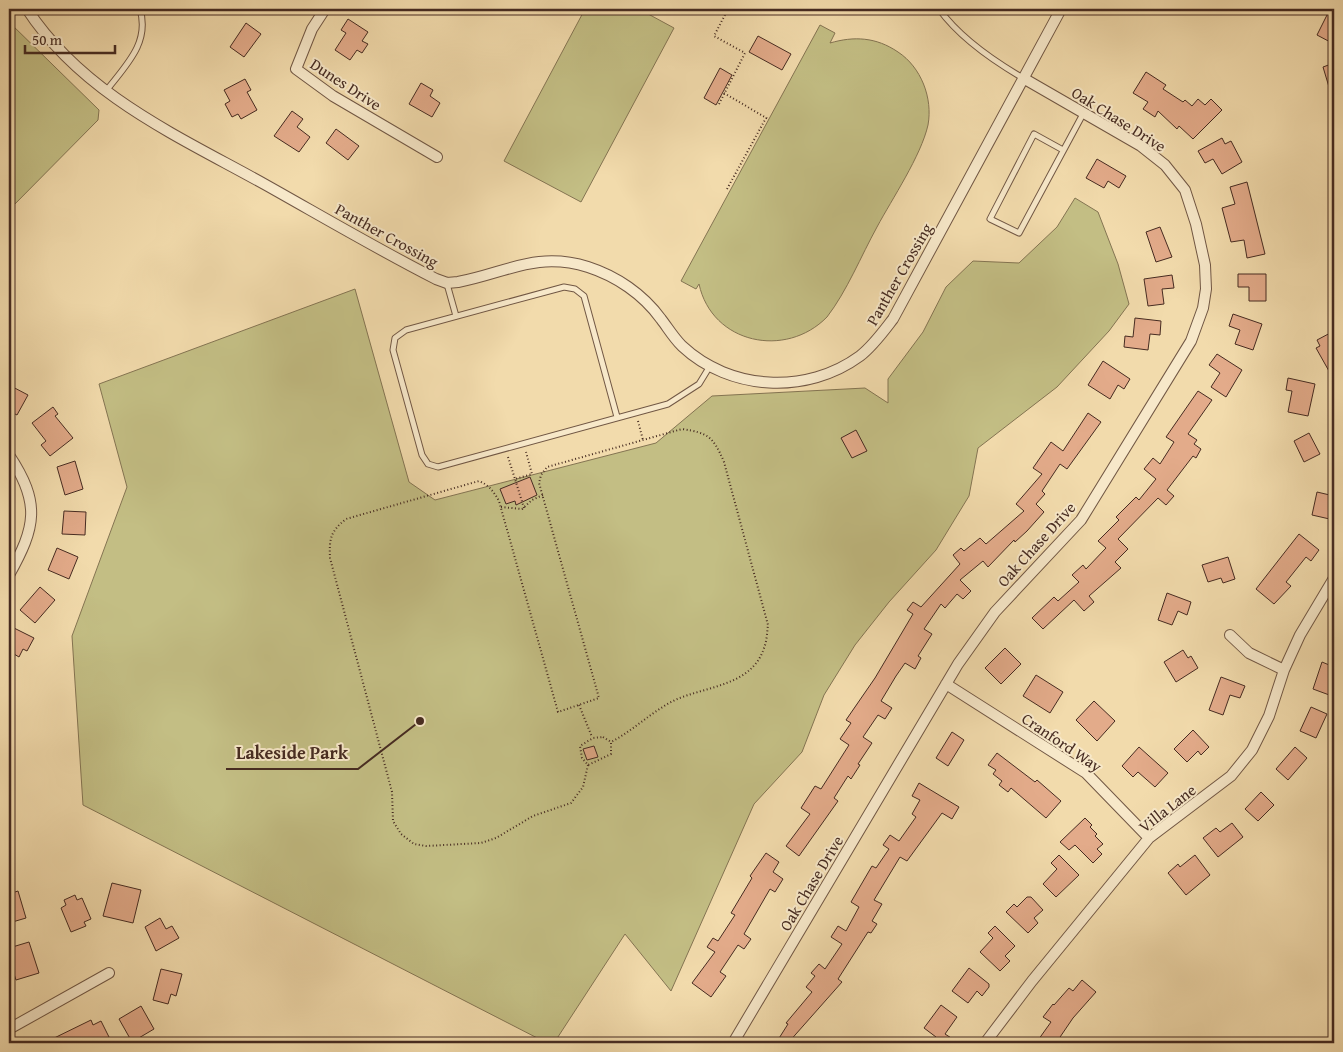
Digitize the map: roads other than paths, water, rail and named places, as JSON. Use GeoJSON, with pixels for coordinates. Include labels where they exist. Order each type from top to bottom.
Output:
{"type":"FeatureCollection","features":[{"type":"Feature","properties":{"kind":"street","name":"Panther Crossing"},"geometry":{"type":"LineString","coordinates":[[27,9],[53,43],[106,91],[139,114],[426,274],[447,283],[472,279],[528,263],[563,261],[587,267],[609,275],[629,287],[661,318],[682,346],[710,365],[726,374],[744,379],[781,383],[821,376],[861,356],[893,319],[1061,9]]}},
{"type":"Feature","properties":{"kind":"street","name":"Dunes Drive"},"geometry":{"type":"LineString","coordinates":[[325,9],[312,30],[296,69],[333,96],[437,157]]}},
{"type":"Feature","properties":{"kind":"street","name":"Oak Chase Drive"},"geometry":{"type":"LineString","coordinates":[[733,1043],[946,684],[995,612],[1081,520],[1191,341],[1203,308],[1206,289],[1205,265],[1196,224],[1185,190],[1165,165],[1141,146],[1023,78]]}},
{"type":"Feature","properties":{"kind":"street"},"geometry":{"type":"LineString","coordinates":[[9,456],[23,476],[31,504],[31,528],[26,545],[9,575]]}},
{"type":"Feature","properties":{"kind":"street","name":"Villa Lane"},"geometry":{"type":"LineString","coordinates":[[985,1043],[1032,981],[1149,838],[1231,776],[1252,750],[1300,635],[1334,578]]}},
{"type":"Feature","properties":{"kind":"street"},"geometry":{"type":"LineString","coordinates":[[1230,635],[1249,653],[1284,670]]}},
{"type":"Feature","properties":{"kind":"street","name":"Cranford Way"},"geometry":{"type":"LineString","coordinates":[[946,684],[1086,773],[1149,838]]}},
{"type":"Feature","properties":{"kind":"street"},"geometry":{"type":"LineString","coordinates":[[9,1030],[109,973]]}},
{"type":"Feature","properties":{"kind":"lane"},"geometry":{"type":"LineString","coordinates":[[106,91],[138,48],[143,23],[140,9]]}},
{"type":"Feature","properties":{"kind":"lane"},"geometry":{"type":"LineString","coordinates":[[938,9],[969,40],[998,64],[1023,78]]}},
{"type":"Feature","properties":{"kind":"lane"},"geometry":{"type":"LineString","coordinates":[[1063,150],[1034,134],[990,219],[1019,233],[1083,114]]}},
{"type":"Feature","properties":{"kind":"lane"},"geometry":{"type":"LineString","coordinates":[[447,283],[456,316]]}},
{"type":"Feature","properties":{"kind":"lane"},"geometry":{"type":"LineString","coordinates":[[617,417],[584,296],[575,289],[564,287],[456,316],[406,330],[395,338],[393,350],[422,455],[428,464],[438,466],[668,404],[699,384],[710,365]]}},
{"type":"Feature","properties":{"kind":"place","name":"Lakeside Park"},"geometry":{"type":"Point","coordinates":[420,721]}}]}
